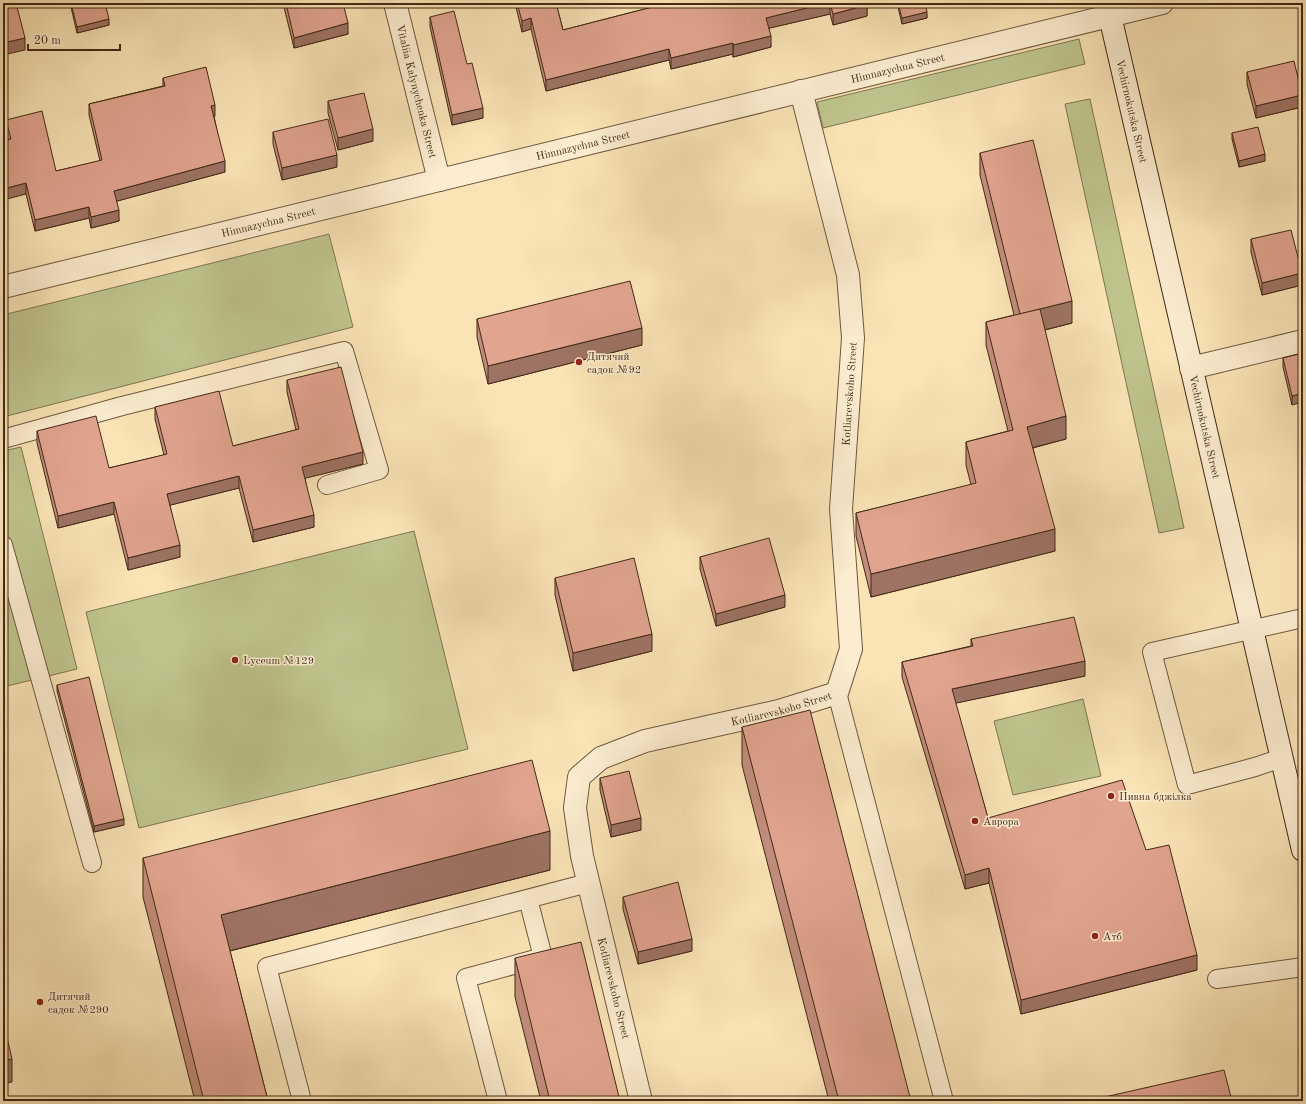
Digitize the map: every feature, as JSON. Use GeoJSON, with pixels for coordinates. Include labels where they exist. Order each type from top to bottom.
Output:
{"type":"FeatureCollection","features":[{"type":"Feature","properties":{"kind":"street","name":"Vitaliia Kalynychenka Street"},"geometry":{"type":"LineString","coordinates":[[395,3],[440,180]]}},
{"type":"Feature","properties":{"kind":"street","name":"Himnazychna Street"},"geometry":{"type":"LineString","coordinates":[[3,287],[801,92],[1108,9],[1162,3]]}},
{"type":"Feature","properties":{"kind":"street","name":"Vechirnokutska Street"},"geometry":{"type":"LineString","coordinates":[[1108,9],[1303,850]]}},
{"type":"Feature","properties":{"kind":"street","name":"Kotliarevskoho Street"},"geometry":{"type":"LineString","coordinates":[[641,1101],[582,856],[575,808],[579,777],[601,758],[645,741],[779,711],[837,693],[851,649],[841,509],[853,338],[848,275],[801,92]]}},
{"type":"Feature","properties":{"kind":"street"},"geometry":{"type":"LineString","coordinates":[[1191,368],[1303,341]]}},
{"type":"Feature","properties":{"kind":"lane"},"geometry":{"type":"LineString","coordinates":[[3,439],[122,406],[344,351],[379,470],[327,485]]}},
{"type":"Feature","properties":{"kind":"lane"},"geometry":{"type":"LineString","coordinates":[[3,545],[92,863]]}},
{"type":"Feature","properties":{"kind":"lane"},"geometry":{"type":"LineString","coordinates":[[1282,758],[1255,767],[1187,785],[1152,652],[1303,618]]}},
{"type":"Feature","properties":{"kind":"lane"},"geometry":{"type":"LineString","coordinates":[[837,693],[944,1101]]}},
{"type":"Feature","properties":{"kind":"lane"},"geometry":{"type":"LineString","coordinates":[[302,1101],[267,967],[588,883]]}},
{"type":"Feature","properties":{"kind":"lane"},"geometry":{"type":"LineString","coordinates":[[498,1101],[466,978],[543,957],[528,899]]}},
{"type":"Feature","properties":{"kind":"lane"},"geometry":{"type":"LineString","coordinates":[[1217,979],[1303,967]]}},
{"type":"Feature","properties":{"kind":"green space"},"geometry":{"type":"Polygon","coordinates":[[[1079,39],[1085,64],[823,128],[817,102],[1079,39]]]}},
{"type":"Feature","properties":{"kind":"green space"},"geometry":{"type":"Polygon","coordinates":[[[1090,99],[1184,528],[1159,533],[1065,104],[1090,99]]]}},
{"type":"Feature","properties":{"kind":"green space"},"geometry":{"type":"Polygon","coordinates":[[[329,234],[353,327],[3,417],[3,315],[329,234]]]}},
{"type":"Feature","properties":{"kind":"green space"},"geometry":{"type":"Polygon","coordinates":[[[21,447],[77,669],[3,687],[3,451],[21,447]]]}},
{"type":"Feature","properties":{"kind":"green space"},"geometry":{"type":"Polygon","coordinates":[[[414,531],[468,749],[139,828],[86,612],[414,531]]]}},
{"type":"Feature","properties":{"kind":"green space"},"geometry":{"type":"Polygon","coordinates":[[[1083,699],[1101,776],[1013,795],[994,721],[1083,699]]]}},
{"type":"Feature","properties":{"kind":"building"},"geometry":{"type":"Polygon","coordinates":[[[3,3],[16,3],[25,38],[3,43],[3,3]]]}},
{"type":"Feature","properties":{"kind":"building"},"geometry":{"type":"Polygon","coordinates":[[[71,3],[105,3],[109,19],[77,27],[71,3]]]}},
{"type":"Feature","properties":{"kind":"building"},"geometry":{"type":"Polygon","coordinates":[[[286,3],[343,3],[348,23],[294,38],[286,3]]]}},
{"type":"Feature","properties":{"kind":"building"},"geometry":{"type":"Polygon","coordinates":[[[517,3],[556,3],[563,30],[668,3],[827,3],[766,18],[771,36],[733,45],[733,43],[671,58],[669,49],[546,80],[531,18],[522,21],[517,3]]]}},
{"type":"Feature","properties":{"kind":"building"},"geometry":{"type":"Polygon","coordinates":[[[830,3],[867,3],[867,5],[833,14],[830,3]]]}},
{"type":"Feature","properties":{"kind":"building"},"geometry":{"type":"Polygon","coordinates":[[[898,3],[925,3],[927,12],[902,18],[898,3]]]}},
{"type":"Feature","properties":{"kind":"building"},"geometry":{"type":"Polygon","coordinates":[[[454,11],[467,64],[472,63],[483,108],[452,115],[430,17],[454,11]]]}},
{"type":"Feature","properties":{"kind":"building"},"geometry":{"type":"Polygon","coordinates":[[[1294,61],[1302,95],[1256,106],[1247,72],[1294,61]]]}},
{"type":"Feature","properties":{"kind":"building"},"geometry":{"type":"Polygon","coordinates":[[[206,67],[215,105],[211,106],[225,161],[114,191],[119,210],[91,217],[89,207],[35,220],[26,183],[3,189],[3,141],[11,139],[6,120],[42,111],[56,171],[102,160],[89,104],[165,86],[163,78],[206,67]]]}},
{"type":"Feature","properties":{"kind":"building"},"geometry":{"type":"Polygon","coordinates":[[[364,93],[373,129],[338,138],[328,101],[364,93]]]}},
{"type":"Feature","properties":{"kind":"building"},"geometry":{"type":"Polygon","coordinates":[[[328,119],[337,155],[282,168],[273,132],[328,119]]]}},
{"type":"Feature","properties":{"kind":"building"},"geometry":{"type":"Polygon","coordinates":[[[1258,127],[1265,154],[1239,161],[1232,133],[1258,127]]]}},
{"type":"Feature","properties":{"kind":"building"},"geometry":{"type":"Polygon","coordinates":[[[1033,140],[1072,301],[1020,314],[980,153],[1033,140]]]}},
{"type":"Feature","properties":{"kind":"building"},"geometry":{"type":"Polygon","coordinates":[[[1291,230],[1302,273],[1262,283],[1251,239],[1291,230]]]}},
{"type":"Feature","properties":{"kind":"building"},"geometry":{"type":"Polygon","coordinates":[[[630,281],[642,328],[488,366],[477,319],[630,281]]]}},
{"type":"Feature","properties":{"kind":"building"},"geometry":{"type":"Polygon","coordinates":[[[1040,309],[1066,416],[1027,427],[1055,529],[871,574],[856,513],[976,483],[966,442],[1013,430],[986,322],[1040,309]]]}},
{"type":"Feature","properties":{"kind":"building"},"geometry":{"type":"Polygon","coordinates":[[[1303,353],[1303,393],[1292,396],[1283,358],[1303,353]]]}},
{"type":"Feature","properties":{"kind":"building"},"geometry":{"type":"Polygon","coordinates":[[[341,367],[363,452],[302,467],[314,515],[253,530],[239,476],[167,494],[180,545],[128,558],[114,502],[58,516],[37,431],[96,416],[109,468],[167,454],[155,407],[219,391],[233,446],[299,429],[287,380],[341,367]]]}},
{"type":"Feature","properties":{"kind":"building"},"geometry":{"type":"Polygon","coordinates":[[[769,538],[785,595],[716,614],[700,557],[769,538]]]}},
{"type":"Feature","properties":{"kind":"building"},"geometry":{"type":"Polygon","coordinates":[[[634,558],[652,634],[573,653],[555,578],[634,558]]]}},
{"type":"Feature","properties":{"kind":"building"},"geometry":{"type":"Polygon","coordinates":[[[1074,617],[1085,661],[952,689],[988,818],[1122,780],[1146,850],[1169,845],[1197,955],[1021,1000],[989,868],[965,875],[902,662],[973,646],[971,639],[1074,617]]]}},
{"type":"Feature","properties":{"kind":"building"},"geometry":{"type":"Polygon","coordinates":[[[89,677],[124,819],[94,826],[57,685],[89,677]]]}},
{"type":"Feature","properties":{"kind":"building"},"geometry":{"type":"Polygon","coordinates":[[[810,710],[911,1101],[839,1101],[742,727],[810,710]]]}},
{"type":"Feature","properties":{"kind":"building"},"geometry":{"type":"Polygon","coordinates":[[[532,760],[550,831],[221,915],[268,1101],[204,1101],[143,858],[532,760]]]}},
{"type":"Feature","properties":{"kind":"building"},"geometry":{"type":"Polygon","coordinates":[[[629,771],[641,818],[611,825],[600,778],[629,771]]]}},
{"type":"Feature","properties":{"kind":"building"},"geometry":{"type":"Polygon","coordinates":[[[678,882],[692,939],[638,952],[623,897],[678,882]]]}},
{"type":"Feature","properties":{"kind":"building"},"geometry":{"type":"Polygon","coordinates":[[[581,942],[620,1101],[550,1101],[515,958],[581,942]]]}},
{"type":"Feature","properties":{"kind":"building"},"geometry":{"type":"Polygon","coordinates":[[[3,1020],[12,1059],[3,1061],[3,1020]]]}},
{"type":"Feature","properties":{"kind":"building"},"geometry":{"type":"Polygon","coordinates":[[[1224,1070],[1232,1101],[1087,1101],[1224,1070]]]}},
{"type":"Feature","properties":{"kind":"place","name":"Дитячий садок №92"},"geometry":{"type":"Point","coordinates":[579,362]}},
{"type":"Feature","properties":{"kind":"place","name":"Lyceum №129"},"geometry":{"type":"Point","coordinates":[235,660]}},
{"type":"Feature","properties":{"kind":"place","name":"Пивна бджілка"},"geometry":{"type":"Point","coordinates":[1111,796]}},
{"type":"Feature","properties":{"kind":"place","name":"Аврора"},"geometry":{"type":"Point","coordinates":[975,821]}},
{"type":"Feature","properties":{"kind":"place","name":"Атб"},"geometry":{"type":"Point","coordinates":[1095,936]}},
{"type":"Feature","properties":{"kind":"place","name":"Дитячий садок №290"},"geometry":{"type":"Point","coordinates":[40,1002]}}]}
